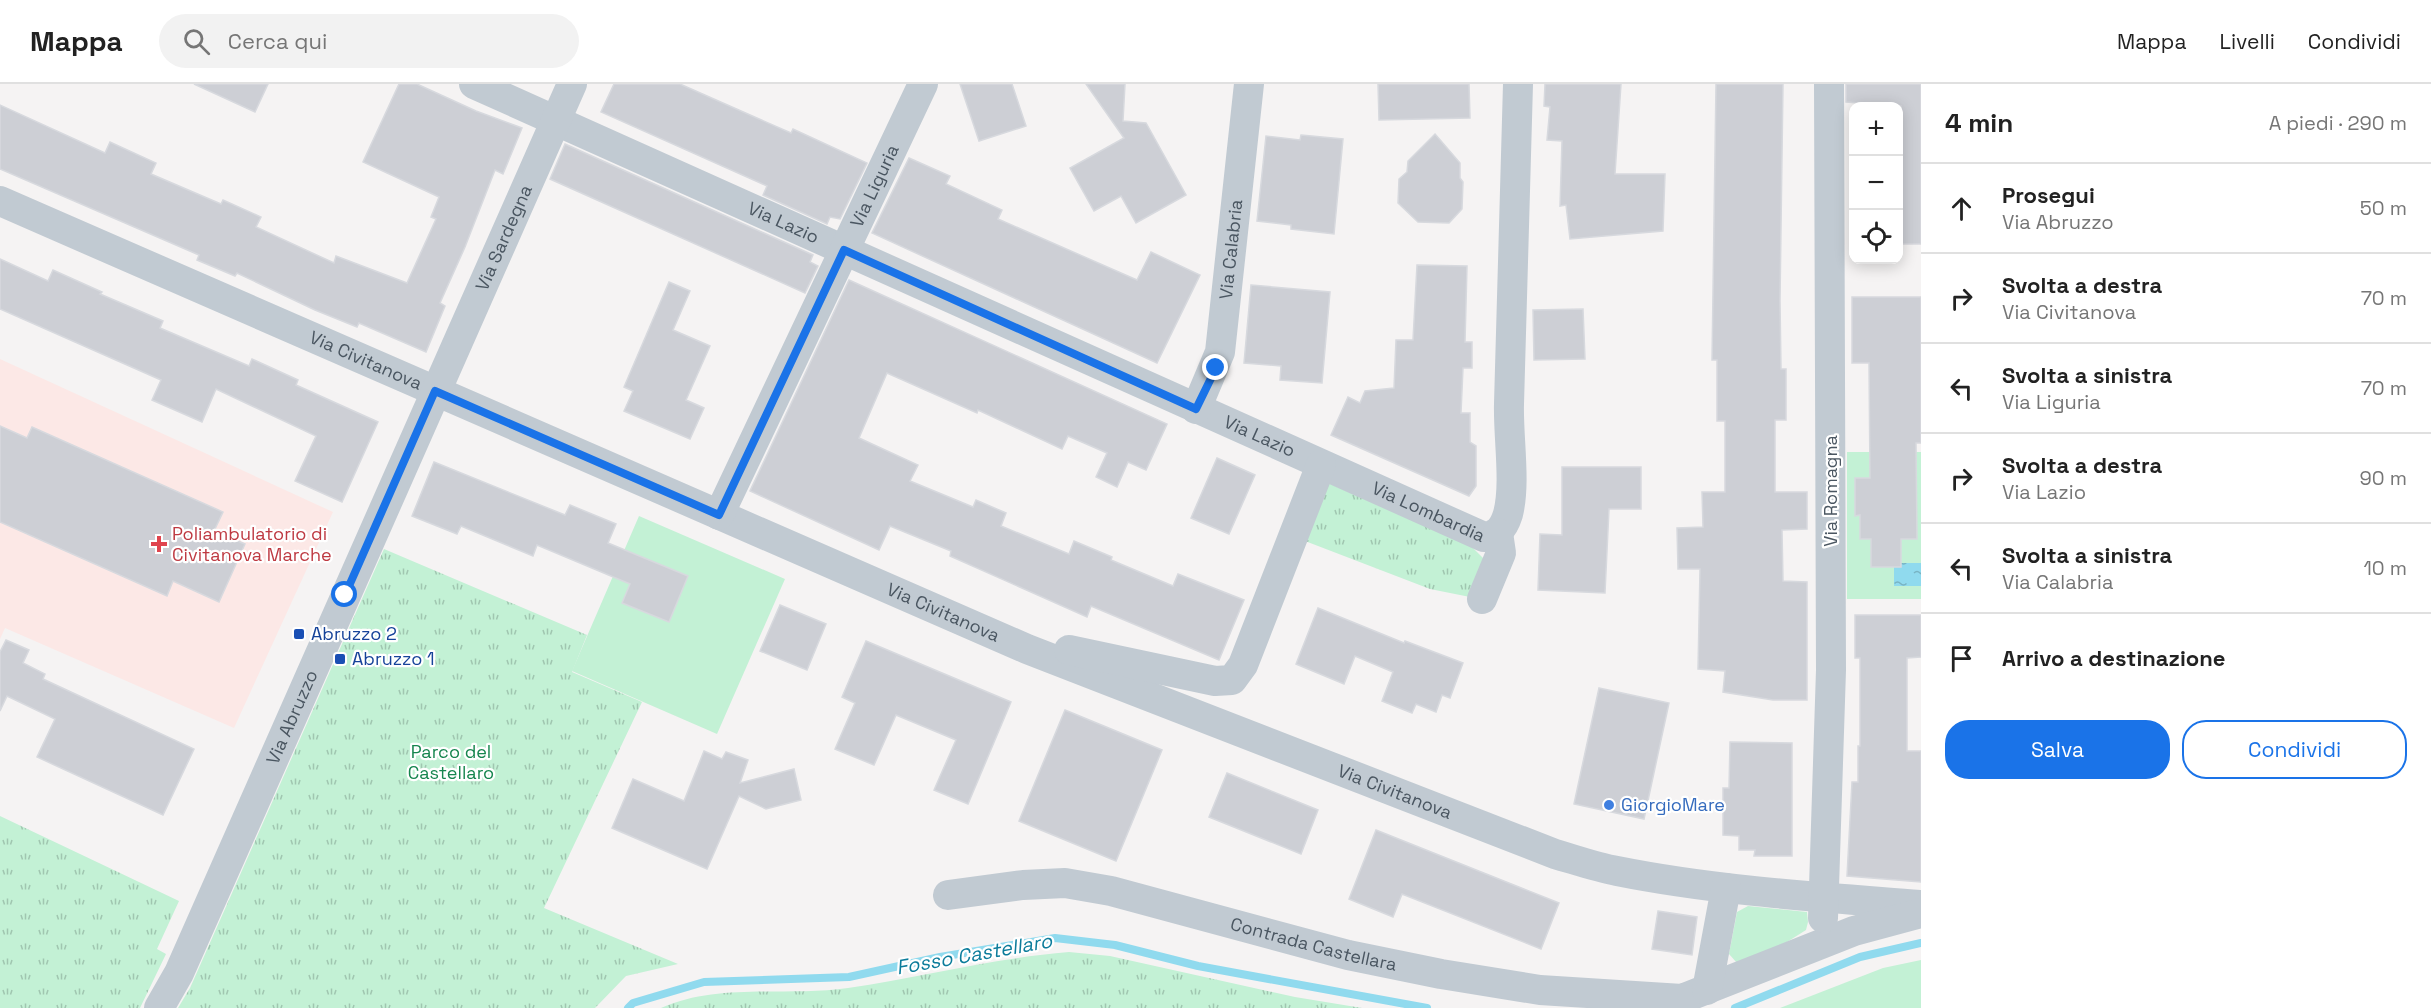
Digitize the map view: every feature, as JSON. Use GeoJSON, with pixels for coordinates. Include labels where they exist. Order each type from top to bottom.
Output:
{"type":"FeatureCollection","features":[{"type":"Feature","properties":{"kind":"street","name":"Via Lazio"},"geometry":{"type":"LineString","coordinates":[[474,84],[1321,465]]}},
{"type":"Feature","properties":{"kind":"street","name":"Via Sardegna"},"geometry":{"type":"LineString","coordinates":[[435,391],[572,84]]}},
{"type":"Feature","properties":{"kind":"street","name":"Via Liguria"},"geometry":{"type":"LineString","coordinates":[[719,515],[923,84]]}},
{"type":"Feature","properties":{"kind":"street","name":"Via Calabria"},"geometry":{"type":"LineString","coordinates":[[1196,409],[1220,352],[1249,84]]}},
{"type":"Feature","properties":{"kind":"street","name":"Via Lombardia"},"geometry":{"type":"LineString","coordinates":[[1321,465],[1477,535],[1492,536],[1498,532],[1506,519],[1510,494],[1508,427],[1518,84]]}},
{"type":"Feature","properties":{"kind":"street","name":"Via Romagna"},"geometry":{"type":"LineString","coordinates":[[1820,945],[1831,670],[1829,84]]}},
{"type":"Feature","properties":{"kind":"street","name":"Via Civitanova"},"geometry":{"type":"LineString","coordinates":[[0,201],[1027,649],[1061,649],[1555,854],[1615,871],[1726,888],[1921,905]]}},
{"type":"Feature","properties":{"kind":"street","name":"Via Abruzzo"},"geometry":{"type":"LineString","coordinates":[[159,1008],[179,973],[435,391]]}},
{"type":"Feature","properties":{"kind":"street"},"geometry":{"type":"LineString","coordinates":[[1121,673],[1215,681],[1232,680],[1238,674],[1321,465]]}},
{"type":"Feature","properties":{"kind":"street"},"geometry":{"type":"LineString","coordinates":[[1482,599],[1501,553],[1498,532]]}},
{"type":"Feature","properties":{"kind":"street","name":"Contrada Castellara"},"geometry":{"type":"LineString","coordinates":[[948,895],[1023,885],[1065,883],[1111,891],[1348,955],[1441,974],[1540,990],[1690,999]]}},
{"type":"Feature","properties":{"kind":"street"},"geometry":{"type":"LineString","coordinates":[[1690,999],[1726,888]]}},
{"type":"Feature","properties":{"kind":"street"},"geometry":{"type":"LineString","coordinates":[[1854,931],[1863,911],[1864,901]]}},
{"type":"Feature","properties":{"kind":"street"},"geometry":{"type":"LineString","coordinates":[[1690,999],[1854,931],[1921,913]]}},
{"type":"Feature","properties":{"kind":"shaded area","name":"Poliambulatorio di Civitanova Marche"},"geometry":{"type":"Polygon","coordinates":[[[0,359],[333,512],[234,728],[5,628],[0,639],[0,359]]]}},
{"type":"Feature","properties":{"kind":"green space"},"geometry":{"type":"Polygon","coordinates":[[[1847,452],[1921,452],[1921,563],[1901,563],[1901,546],[1894,567],[1894,586],[1921,586],[1921,599],[1847,599],[1847,452]],[[1855,478],[1856,516],[1860,515],[1916,478],[1855,478]]]}},
{"type":"Feature","properties":{"kind":"green space"},"geometry":{"type":"Polygon","coordinates":[[[1328,483],[1471,546],[1485,560],[1470,597],[1430,589],[1305,541],[1328,483]]]}},
{"type":"Feature","properties":{"kind":"green space"},"geometry":{"type":"Polygon","coordinates":[[[639,516],[785,579],[717,734],[572,671],[639,516]],[[641,557],[622,603],[669,622],[688,576],[641,557]]]}},
{"type":"Feature","properties":{"kind":"green space","name":"Parco del Castellaro"},"geometry":{"type":"Polygon","coordinates":[[[384,549],[587,635],[572,672],[642,702],[544,908],[678,964],[626,976],[595,1008],[178,1008],[190,988],[384,549]]]}},
{"type":"Feature","properties":{"kind":"green space"},"geometry":{"type":"Polygon","coordinates":[[[0,816],[179,901],[157,949],[166,954],[140,1008],[0,1008],[0,816]]]}},
{"type":"Feature","properties":{"kind":"green space"},"geometry":{"type":"Polygon","coordinates":[[[1748,906],[1807,912],[1806,930],[1787,942],[1737,963],[1729,954],[1737,912],[1748,906]]]}},
{"type":"Feature","properties":{"kind":"green space"},"geometry":{"type":"Polygon","coordinates":[[[1069,952],[1110,956],[1295,997],[1362,1008],[661,1008],[706,995],[848,988],[986,963],[1069,952]]]}},
{"type":"Feature","properties":{"kind":"green space"},"geometry":{"type":"Polygon","coordinates":[[[1921,960],[1921,1008],[1780,1008],[1883,968],[1921,960]]]}},
{"type":"Feature","properties":{"kind":"water"},"geometry":{"type":"Polygon","coordinates":[[[1901,563],[1921,563],[1921,586],[1894,586],[1894,567],[1901,566],[1901,563]]]}},
{"type":"Feature","properties":{"kind":"building"},"geometry":{"type":"Polygon","coordinates":[[[194,84],[268,84],[255,112],[194,84]]]}},
{"type":"Feature","properties":{"kind":"building"},"geometry":{"type":"Polygon","coordinates":[[[399,84],[417,84],[476,111],[522,128],[503,174],[495,170],[440,303],[445,306],[426,352],[359,323],[357,327],[315,310],[237,273],[235,276],[197,260],[199,255],[0,169],[0,105],[105,153],[110,142],[156,163],[151,174],[221,204],[223,200],[261,217],[256,227],[334,263],[336,256],[407,283],[436,219],[431,217],[439,197],[363,162],[399,84]]]}},
{"type":"Feature","properties":{"kind":"building"},"geometry":{"type":"Polygon","coordinates":[[[614,84],[680,84],[791,133],[793,129],[867,163],[840,219],[830,217],[827,224],[763,195],[767,186],[601,112],[614,84]]]}},
{"type":"Feature","properties":{"kind":"building"},"geometry":{"type":"Polygon","coordinates":[[[960,84],[1012,84],[1026,126],[979,141],[960,84]]]}},
{"type":"Feature","properties":{"kind":"building"},"geometry":{"type":"Polygon","coordinates":[[[1086,84],[1125,84],[1123,121],[1146,123],[1186,195],[1136,223],[1121,196],[1094,211],[1070,168],[1124,138],[1086,84]]]}},
{"type":"Feature","properties":{"kind":"building"},"geometry":{"type":"Polygon","coordinates":[[[1378,84],[1469,84],[1470,118],[1379,120],[1378,84]]]}},
{"type":"Feature","properties":{"kind":"building"},"geometry":{"type":"Polygon","coordinates":[[[1545,84],[1621,84],[1615,174],[1665,174],[1663,231],[1570,239],[1566,205],[1560,206],[1562,141],[1547,140],[1550,107],[1544,106],[1545,84]]]}},
{"type":"Feature","properties":{"kind":"building"},"geometry":{"type":"Polygon","coordinates":[[[1716,84],[1783,84],[1780,301],[1781,369],[1786,369],[1786,420],[1775,420],[1775,492],[1807,492],[1807,529],[1782,530],[1783,581],[1807,582],[1807,700],[1773,700],[1723,692],[1725,671],[1698,669],[1700,569],[1678,569],[1677,528],[1703,527],[1702,492],[1725,492],[1725,421],[1717,421],[1717,360],[1712,360],[1716,84]]]}},
{"type":"Feature","properties":{"kind":"building"},"geometry":{"type":"Polygon","coordinates":[[[1846,84],[1921,84],[1921,244],[1903,244],[1903,102],[1846,102],[1846,84]]]}},
{"type":"Feature","properties":{"kind":"building"},"geometry":{"type":"Polygon","coordinates":[[[1435,134],[1460,163],[1460,178],[1463,182],[1462,209],[1449,223],[1418,222],[1398,203],[1399,179],[1407,172],[1408,161],[1435,134]]]}},
{"type":"Feature","properties":{"kind":"building"},"geometry":{"type":"Polygon","coordinates":[[[1301,135],[1343,139],[1334,234],[1291,229],[1291,225],[1257,221],[1266,136],[1300,140],[1301,135]]]}},
{"type":"Feature","properties":{"kind":"building"},"geometry":{"type":"Polygon","coordinates":[[[565,144],[813,255],[810,262],[818,266],[805,293],[550,179],[565,144]]]}},
{"type":"Feature","properties":{"kind":"building"},"geometry":{"type":"Polygon","coordinates":[[[909,158],[950,176],[946,184],[1002,210],[998,219],[1137,280],[1151,252],[1200,275],[1157,363],[872,233],[909,158]]]}},
{"type":"Feature","properties":{"kind":"building"},"geometry":{"type":"Polygon","coordinates":[[[0,259],[48,281],[53,270],[102,292],[100,294],[163,321],[160,328],[249,366],[252,359],[298,380],[296,385],[378,422],[342,502],[295,481],[316,436],[216,389],[202,422],[152,400],[161,380],[0,309],[0,259]]]}},
{"type":"Feature","properties":{"kind":"building"},"geometry":{"type":"Polygon","coordinates":[[[1417,265],[1467,266],[1465,342],[1472,342],[1472,368],[1463,368],[1461,413],[1470,413],[1470,442],[1476,446],[1476,486],[1469,496],[1331,435],[1348,397],[1360,403],[1365,391],[1394,388],[1396,340],[1413,340],[1417,265]]]}},
{"type":"Feature","properties":{"kind":"building"},"geometry":{"type":"Polygon","coordinates":[[[849,280],[1167,424],[1146,470],[1128,462],[1117,487],[1096,477],[1107,453],[1068,436],[1062,449],[978,410],[977,413],[887,373],[859,438],[918,465],[910,481],[973,507],[976,500],[1006,513],[1001,526],[1069,554],[1074,541],[1112,557],[1111,560],[1173,586],[1178,574],[1244,600],[1219,660],[1091,606],[1087,617],[950,556],[951,551],[890,526],[879,550],[750,491],[849,280]]]}},
{"type":"Feature","properties":{"kind":"building"},"geometry":{"type":"Polygon","coordinates":[[[669,282],[690,291],[673,330],[710,346],[686,400],[704,408],[690,439],[624,411],[633,391],[624,387],[669,282]]]}},
{"type":"Feature","properties":{"kind":"building"},"geometry":{"type":"Polygon","coordinates":[[[1251,285],[1330,292],[1322,383],[1280,380],[1281,366],[1244,363],[1251,285]]]}},
{"type":"Feature","properties":{"kind":"building"},"geometry":{"type":"Polygon","coordinates":[[[1852,297],[1921,297],[1921,443],[1916,443],[1917,539],[1901,539],[1901,567],[1871,567],[1871,539],[1860,539],[1860,515],[1855,516],[1855,478],[1870,478],[1869,363],[1852,363],[1852,297]]]}},
{"type":"Feature","properties":{"kind":"building"},"geometry":{"type":"Polygon","coordinates":[[[1583,309],[1585,359],[1534,360],[1533,310],[1583,309]]]}},
{"type":"Feature","properties":{"kind":"building"},"geometry":{"type":"Polygon","coordinates":[[[0,426],[27,438],[32,427],[223,512],[214,531],[245,544],[219,602],[173,581],[167,596],[0,522],[0,426]]]}},
{"type":"Feature","properties":{"kind":"building"},"geometry":{"type":"Polygon","coordinates":[[[1217,458],[1255,475],[1229,534],[1191,518],[1217,458]]]}},
{"type":"Feature","properties":{"kind":"building"},"geometry":{"type":"Polygon","coordinates":[[[434,462],[565,515],[570,505],[616,524],[608,543],[688,576],[669,622],[622,603],[630,584],[537,545],[533,556],[461,526],[457,534],[412,516],[434,462]]]}},
{"type":"Feature","properties":{"kind":"building"},"geometry":{"type":"Polygon","coordinates":[[[1562,467],[1641,467],[1641,509],[1609,509],[1605,593],[1538,590],[1540,534],[1562,535],[1562,467]]]}},
{"type":"Feature","properties":{"kind":"building"},"geometry":{"type":"Polygon","coordinates":[[[780,605],[826,624],[807,670],[760,651],[780,605]]]}},
{"type":"Feature","properties":{"kind":"building"},"geometry":{"type":"Polygon","coordinates":[[[1318,608],[1404,643],[1405,641],[1463,663],[1450,698],[1442,695],[1436,712],[1416,704],[1412,713],[1382,701],[1393,672],[1355,656],[1344,684],[1296,664],[1318,608]]]}},
{"type":"Feature","properties":{"kind":"building"},"geometry":{"type":"Polygon","coordinates":[[[1855,615],[1921,615],[1921,657],[1907,658],[1907,751],[1921,751],[1921,882],[1847,876],[1852,782],[1858,782],[1858,746],[1860,746],[1860,658],[1855,658],[1855,615]]]}},
{"type":"Feature","properties":{"kind":"building"},"geometry":{"type":"Polygon","coordinates":[[[6,640],[29,650],[23,663],[45,674],[43,679],[194,749],[163,815],[37,757],[55,719],[7,696],[0,711],[0,652],[6,640]]]}},
{"type":"Feature","properties":{"kind":"building"},"geometry":{"type":"Polygon","coordinates":[[[866,641],[1011,702],[968,804],[934,790],[956,740],[896,715],[874,765],[835,749],[855,703],[842,697],[866,641]]]}},
{"type":"Feature","properties":{"kind":"building"},"geometry":{"type":"Polygon","coordinates":[[[1599,688],[1669,703],[1644,819],[1574,804],[1599,688]]]}},
{"type":"Feature","properties":{"kind":"building"},"geometry":{"type":"Polygon","coordinates":[[[1065,710],[1162,750],[1116,861],[1019,821],[1065,710]]]}},
{"type":"Feature","properties":{"kind":"building"},"geometry":{"type":"Polygon","coordinates":[[[1730,742],[1792,743],[1792,856],[1754,856],[1755,850],[1739,850],[1739,836],[1723,835],[1723,788],[1729,788],[1730,742]]]}},
{"type":"Feature","properties":{"kind":"building"},"geometry":{"type":"Polygon","coordinates":[[[704,751],[722,759],[726,752],[748,760],[740,783],[794,769],[801,800],[766,809],[739,796],[707,869],[612,828],[633,779],[684,801],[704,751]]]}},
{"type":"Feature","properties":{"kind":"building"},"geometry":{"type":"Polygon","coordinates":[[[1227,773],[1318,810],[1301,854],[1209,817],[1227,773]]]}},
{"type":"Feature","properties":{"kind":"building"},"geometry":{"type":"Polygon","coordinates":[[[1376,830],[1559,903],[1541,949],[1402,894],[1393,917],[1349,899],[1376,830]]]}},
{"type":"Feature","properties":{"kind":"building"},"geometry":{"type":"Polygon","coordinates":[[[1658,911],[1697,917],[1692,955],[1652,949],[1658,911]]]}},
{"type":"Feature","properties":{"kind":"waterway","name":"Fosso Castellaro"},"geometry":{"type":"LineString","coordinates":[[628,1008],[633,1003],[704,982],[849,977],[940,957],[1055,938],[1115,945],[1198,966],[1427,1008]]}},
{"type":"Feature","properties":{"kind":"waterway","name":"Fosso Castellaro"},"geometry":{"type":"LineString","coordinates":[[1735,1008],[1860,957],[1921,943]]}},
{"type":"Feature","properties":{"kind":"place","name":"Poliambulatorio di Civitanova Marche"},"geometry":{"type":"Point","coordinates":[159,544]}},
{"type":"Feature","properties":{"kind":"place","name":"Abruzzo 2"},"geometry":{"type":"Point","coordinates":[299,634]}},
{"type":"Feature","properties":{"kind":"place","name":"Abruzzo 1"},"geometry":{"type":"Point","coordinates":[340,659]}},
{"type":"Feature","properties":{"kind":"place","name":"GiorgioMare"},"geometry":{"type":"Point","coordinates":[1609,805]}},
{"type":"Feature","properties":{"kind":"route"},"geometry":{"type":"LineString","coordinates":[[345,595],[435,391],[719,515],[844,250],[1196,409],[1216,368]]}}]}
